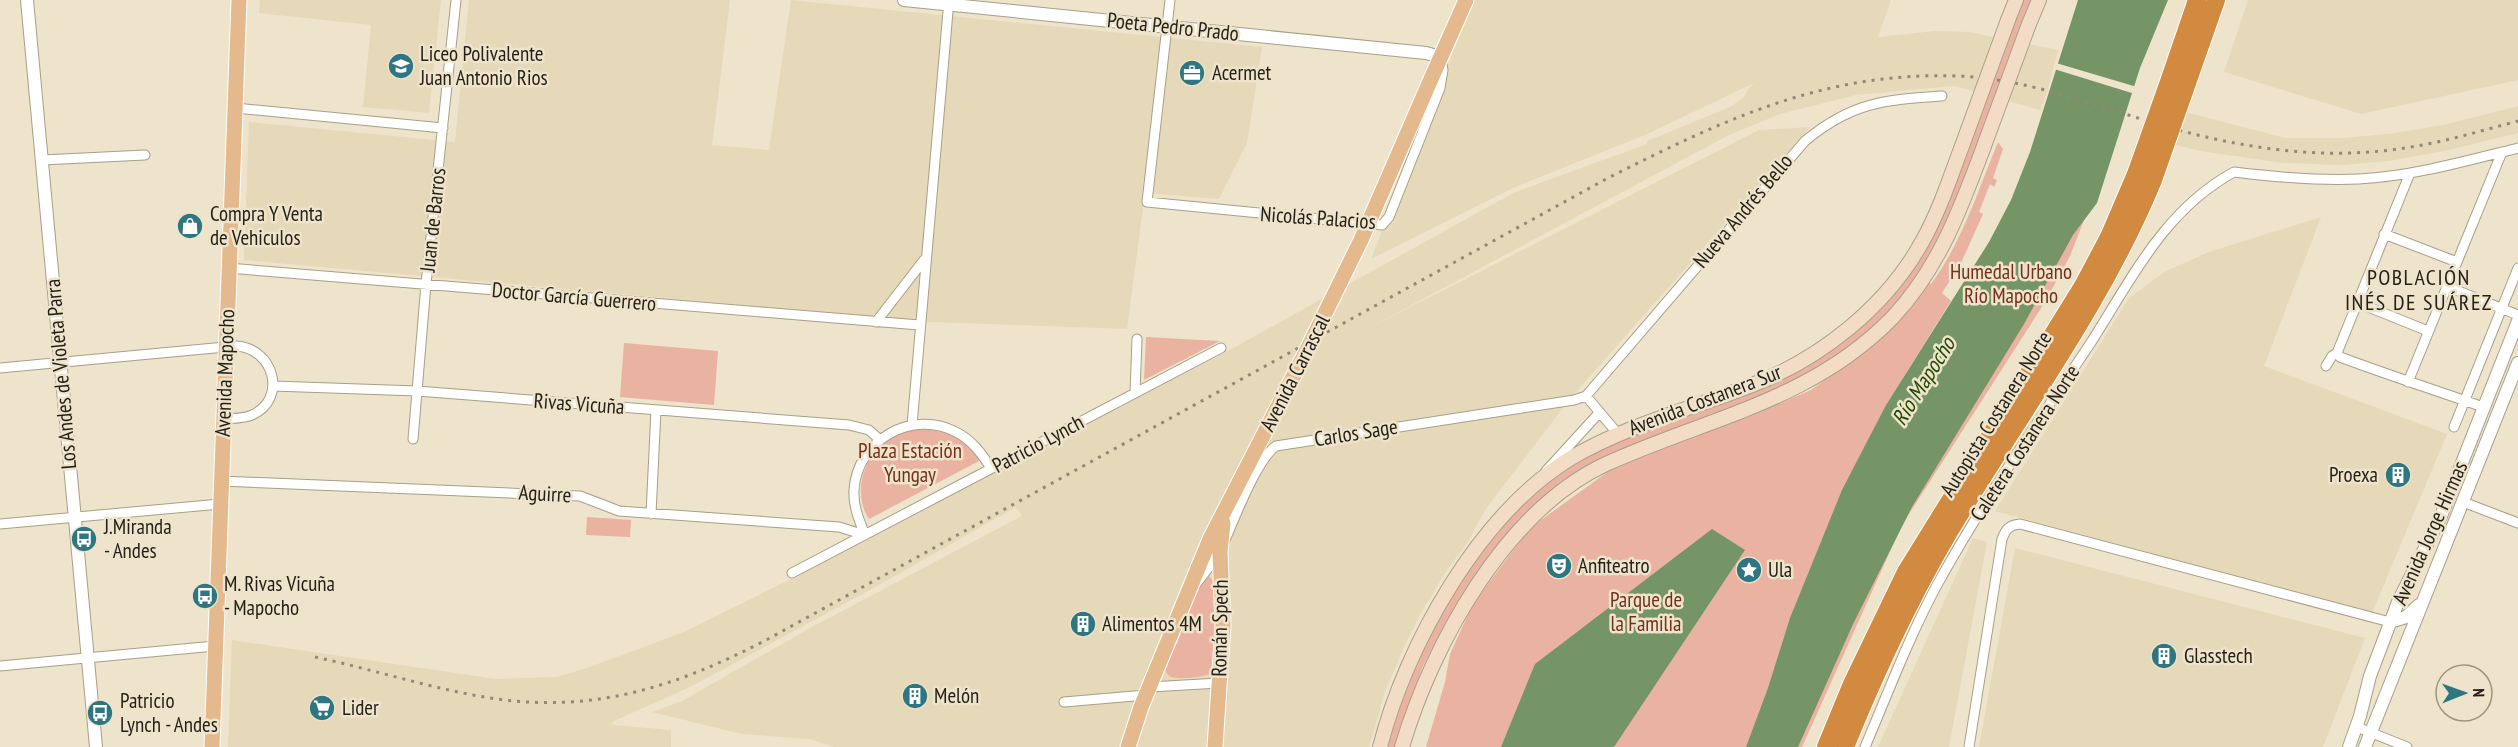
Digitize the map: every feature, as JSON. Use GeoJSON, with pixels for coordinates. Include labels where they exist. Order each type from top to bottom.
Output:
{"type":"FeatureCollection","features":[{"type":"Feature","properties":{"kind":"highway","name":"Autopista Costanera Norte"},"geometry":{"type":"LineString","coordinates":[[1845,747],[1882,657],[1914,592],[1964,506],[2102,287],[2125,244],[2178,81],[2197,0]]}},
{"type":"Feature","properties":{"kind":"highway","name":"Autopista Costanera Norte"},"geometry":{"type":"LineString","coordinates":[[2178,81],[2216,0]]}},
{"type":"Feature","properties":{"kind":"highway","name":"Autopista Costanera Norte"},"geometry":{"type":"LineString","coordinates":[[1826,747],[1852,684],[1906,572],[2083,286],[2145,177]]}},
{"type":"Feature","properties":{"kind":"main road","name":"Avenida Mapocho"},"geometry":{"type":"LineString","coordinates":[[212,747],[239,0]]}},
{"type":"Feature","properties":{"kind":"main road","name":"Avenida Carrascal"},"geometry":{"type":"LineString","coordinates":[[1128,747],[1187,593],[1212,558],[1226,510],[1342,280],[1466,0]]}},
{"type":"Feature","properties":{"kind":"main road","name":"Avenida Costanera Sur"},"geometry":{"type":"LineString","coordinates":[[1380,747],[1408,666],[1443,598],[1480,545],[1529,491],[1569,460],[1618,434],[1761,381],[1811,355],[1846,330],[1884,295],[1914,255],[1936,215],[2016,0]]}},
{"type":"Feature","properties":{"kind":"main road","name":"Avenida Costanera Sur"},"geometry":{"type":"LineString","coordinates":[[1402,747],[1425,682],[1455,621],[1493,565],[1531,520],[1566,488],[1603,466],[1767,402],[1828,370],[1858,348],[1903,305],[1934,263],[1954,225],[2038,0]]}},
{"type":"Feature","properties":{"kind":"main road","name":"Román Spech"},"geometry":{"type":"LineString","coordinates":[[1212,558],[1222,578],[1223,625],[1215,747]]}},
{"type":"Feature","properties":{"kind":"street","name":"Los Andes de Violeta Parra"},"geometry":{"type":"LineString","coordinates":[[27,0],[96,747]]}},
{"type":"Feature","properties":{"kind":"street","name":"Juan de Barros"},"geometry":{"type":"LineString","coordinates":[[413,440],[426,284],[456,0]]}},
{"type":"Feature","properties":{"kind":"street","name":"Poeta Pedro Prado"},"geometry":{"type":"LineString","coordinates":[[904,0],[949,2],[1426,53],[1441,57]]}},
{"type":"Feature","properties":{"kind":"street"},"geometry":{"type":"LineString","coordinates":[[1168,27],[1170,0]]}},
{"type":"Feature","properties":{"kind":"street"},"geometry":{"type":"LineString","coordinates":[[912,425],[949,2]]}},
{"type":"Feature","properties":{"kind":"street","name":"Nicolás Palacios"},"geometry":{"type":"LineString","coordinates":[[1168,27],[1147,202],[1382,225],[1389,217],[1440,88],[1443,70],[1441,57]]}},
{"type":"Feature","properties":{"kind":"street","name":"Nueva Andrés Bello"},"geometry":{"type":"LineString","coordinates":[[1586,396],[1805,141],[1826,124],[1865,105],[1889,100],[1942,96]]}},
{"type":"Feature","properties":{"kind":"street"},"geometry":{"type":"LineString","coordinates":[[235,108],[443,128]]}},
{"type":"Feature","properties":{"kind":"street"},"geometry":{"type":"LineString","coordinates":[[2326,366],[2331,357],[2337,353],[2410,173],[2518,148]]}},
{"type":"Feature","properties":{"kind":"street"},"geometry":{"type":"LineString","coordinates":[[2408,382],[2502,152]]}},
{"type":"Feature","properties":{"kind":"street"},"geometry":{"type":"LineString","coordinates":[[42,160],[145,155]]}},
{"type":"Feature","properties":{"kind":"street","name":"Caletera Costanera Norte"},"geometry":{"type":"LineString","coordinates":[[1865,747],[1917,626],[1954,554],[2101,326],[2136,267],[2176,218],[2207,190],[2234,172],[2334,180],[2410,173]]}},
{"type":"Feature","properties":{"kind":"street"},"geometry":{"type":"LineString","coordinates":[[2384,234],[2457,262]]}},
{"type":"Feature","properties":{"kind":"street"},"geometry":{"type":"LineString","coordinates":[[876,322],[925,258]]}},
{"type":"Feature","properties":{"kind":"street","name":"Doctor García Guerrero"},"geometry":{"type":"LineString","coordinates":[[228,268],[919,325]]}},
{"type":"Feature","properties":{"kind":"street"},"geometry":{"type":"LineString","coordinates":[[2454,427],[2518,268]]}},
{"type":"Feature","properties":{"kind":"street"},"geometry":{"type":"LineString","coordinates":[[2446,286],[2518,315]]}},
{"type":"Feature","properties":{"kind":"street"},"geometry":{"type":"LineString","coordinates":[[2356,302],[2428,331]]}},
{"type":"Feature","properties":{"kind":"street","name":"Avenida Jorge Hirmas"},"geometry":{"type":"LineString","coordinates":[[2349,747],[2357,727],[2370,675],[2405,584],[2453,486],[2518,321]]}},
{"type":"Feature","properties":{"kind":"street"},"geometry":{"type":"LineString","coordinates":[[1135,393],[1137,339]]}},
{"type":"Feature","properties":{"kind":"street"},"geometry":{"type":"LineString","coordinates":[[0,368],[246,347],[261,355],[270,367],[273,386],[268,400],[258,412],[242,418],[224,419]]}},
{"type":"Feature","properties":{"kind":"street","name":"Patricio Lynch"},"geometry":{"type":"LineString","coordinates":[[792,573],[1221,348]]}},
{"type":"Feature","properties":{"kind":"street"},"geometry":{"type":"LineString","coordinates":[[2337,353],[2340,357],[2499,413]]}},
{"type":"Feature","properties":{"kind":"street","name":"Avenida Jorge Hirmas"},"geometry":{"type":"LineString","coordinates":[[2365,747],[2518,363]]}},
{"type":"Feature","properties":{"kind":"street","name":"Rivas Vicuña"},"geometry":{"type":"LineString","coordinates":[[273,386],[417,392],[857,426],[869,430],[880,440]]}},
{"type":"Feature","properties":{"kind":"street"},"geometry":{"type":"LineString","coordinates":[[1586,396],[1618,434]]}},
{"type":"Feature","properties":{"kind":"street","name":"Carlos Sage"},"geometry":{"type":"LineString","coordinates":[[1212,558],[1266,455],[1276,446],[1574,400],[1586,396]]}},
{"type":"Feature","properties":{"kind":"street"},"geometry":{"type":"LineString","coordinates":[[651,514],[656,410]]}},
{"type":"Feature","properties":{"kind":"street"},"geometry":{"type":"LineString","coordinates":[[1529,491],[1599,413]]}},
{"type":"Feature","properties":{"kind":"street"},"geometry":{"type":"LineString","coordinates":[[865,535],[855,505],[855,483],[862,462],[880,440],[895,430],[912,425],[929,424],[955,431],[973,444],[991,468]]}},
{"type":"Feature","properties":{"kind":"street","name":"Aguirre"},"geometry":{"type":"LineString","coordinates":[[221,481],[580,496],[619,511],[839,527],[865,535]]}},
{"type":"Feature","properties":{"kind":"street"},"geometry":{"type":"LineString","coordinates":[[2453,486],[2463,501],[2518,523]]}},
{"type":"Feature","properties":{"kind":"street"},"geometry":{"type":"LineString","coordinates":[[0,524],[220,504]]}},
{"type":"Feature","properties":{"kind":"street"},"geometry":{"type":"LineString","coordinates":[[1969,747],[2002,539],[2007,528],[2020,524],[2390,622],[2397,628],[2400,636],[2400,657]]}},
{"type":"Feature","properties":{"kind":"street"},"geometry":{"type":"LineString","coordinates":[[2390,622],[2406,617],[2424,599]]}},
{"type":"Feature","properties":{"kind":"street"},"geometry":{"type":"LineString","coordinates":[[0,666],[215,646]]}},
{"type":"Feature","properties":{"kind":"street"},"geometry":{"type":"LineString","coordinates":[[1064,702],[1219,683]]}},
{"type":"Feature","properties":{"kind":"street"},"geometry":{"type":"LineString","coordinates":[[2357,727],[2408,747]]}},
{"type":"Feature","properties":{"kind":"shaded area","name":"Liceo Polivalente Juan Antonio Rios"},"geometry":{"type":"Polygon","coordinates":[[[260,0],[441,0],[429,113],[363,107],[371,25],[259,13],[260,0]]]}},
{"type":"Feature","properties":{"kind":"shaded area"},"geometry":{"type":"Polygon","coordinates":[[[469,0],[730,0],[712,145],[769,150],[791,0],[1262,47],[1247,143],[1219,199],[1145,193],[1127,329],[931,322],[244,260],[249,122],[455,142],[469,0]]]}},
{"type":"Feature","properties":{"kind":"shaded area"},"geometry":{"type":"Polygon","coordinates":[[[1474,0],[1891,0],[1878,37],[1935,31],[1969,32],[2058,50],[2040,110],[1955,86],[1856,95],[1780,114],[1729,135],[1367,329],[1759,130],[1810,127],[1569,400],[1485,510],[1468,542],[1445,573],[1420,615],[1403,649],[1385,692],[1369,747],[834,747],[810,739],[742,734],[652,712],[682,701],[810,628],[1022,516],[1016,507],[872,589],[692,686],[612,722],[613,725],[671,730],[671,747],[228,747],[232,640],[496,679],[556,677],[584,669],[684,632],[789,580],[1237,346],[1515,192],[1647,144],[1647,141],[1730,107],[1744,97],[1754,83],[1645,135],[1513,188],[1371,259],[1474,0]]]}},
{"type":"Feature","properties":{"kind":"shaded area"},"geometry":{"type":"Polygon","coordinates":[[[2248,0],[2518,0],[2518,80],[2361,114],[2224,72],[2248,0]]]}},
{"type":"Feature","properties":{"kind":"shaded area"},"geometry":{"type":"Polygon","coordinates":[[[2155,104],[2285,138],[2344,138],[2396,133],[2443,125],[2518,106],[2518,133],[2449,150],[2389,161],[2340,165],[2283,163],[2201,151],[2142,137],[2155,104]]]}},
{"type":"Feature","properties":{"kind":"shaded area"},"geometry":{"type":"Polygon","coordinates":[[[2321,217],[2264,366],[2447,434],[2372,613],[1995,511],[2129,298],[2166,271],[2209,252],[2321,217]]]}},
{"type":"Feature","properties":{"kind":"shaded area"},"geometry":{"type":"Polygon","coordinates":[[[1973,538],[1987,542],[1949,747],[1878,747],[1973,538]]]}},
{"type":"Feature","properties":{"kind":"shaded area"},"geometry":{"type":"Polygon","coordinates":[[[2015,548],[2365,638],[2323,747],[1979,747],[2015,548]]]}},
{"type":"Feature","properties":{"kind":"green space"},"geometry":{"type":"Polygon","coordinates":[[[2019,0],[2033,0],[1955,213],[1917,279],[1881,322],[1856,343],[1795,382],[1737,407],[1639,442],[1563,480],[1525,514],[1488,557],[1451,613],[1423,666],[1400,727],[1396,747],[1383,747],[1437,611],[1516,507],[1580,456],[1788,372],[1909,273],[2019,0]]]}},
{"type":"Feature","properties":{"kind":"green space","name":"Parque de la Familia"},"geometry":{"type":"Polygon","coordinates":[[[1998,142],[2003,149],[1993,178],[1997,180],[1994,187],[1990,184],[1979,212],[1983,214],[1961,263],[1942,293],[1951,301],[1886,405],[1836,505],[2109,156],[2070,256],[2045,302],[1902,525],[1802,747],[1426,747],[1445,682],[1450,654],[1473,604],[1530,528],[1613,468],[1634,457],[1746,418],[1811,390],[1860,354],[1926,281],[1931,284],[1942,268],[1969,216],[1998,142]]]}},
{"type":"Feature","properties":{"kind":"green space"},"geometry":{"type":"Polygon","coordinates":[[[1146,337],[1220,341],[1144,380],[1146,337]]]}},
{"type":"Feature","properties":{"kind":"green space"},"geometry":{"type":"Polygon","coordinates":[[[624,343],[718,351],[714,405],[620,397],[624,343]]]}},
{"type":"Feature","properties":{"kind":"green space","name":"Plaza Estación Yungay"},"geometry":{"type":"Polygon","coordinates":[[[917,428],[945,433],[962,440],[975,452],[979,461],[869,519],[864,510],[861,489],[862,478],[870,458],[876,449],[888,439],[917,428]]]}},
{"type":"Feature","properties":{"kind":"green space"},"geometry":{"type":"Polygon","coordinates":[[[587,517],[631,520],[630,537],[586,535],[587,517]]]}},
{"type":"Feature","properties":{"kind":"green space"},"geometry":{"type":"Polygon","coordinates":[[[1207,576],[1217,588],[1214,672],[1193,678],[1171,677],[1164,665],[1170,646],[1177,644],[1188,615],[1186,609],[1207,576]]]}},
{"type":"Feature","properties":{"kind":"water","name":"Humedal Urbano Río Mapocho"},"geometry":{"type":"Polygon","coordinates":[[[2078,0],[2168,0],[2140,68],[2097,203],[2073,235],[2024,324],[1912,507],[1854,622],[1798,747],[1746,747],[1790,618],[1842,490],[1886,405],[1989,242],[2011,200],[2030,152],[2078,0]]]}},
{"type":"Feature","properties":{"kind":"water"},"geometry":{"type":"Polygon","coordinates":[[[1712,529],[1745,550],[1614,747],[1501,747],[1535,664],[1712,529]]]}},
{"type":"Feature","properties":{"kind":"pier"},"geometry":{"type":"Polygon","coordinates":[[[2056,63],[2137,87],[2135,94],[2054,69],[2056,63]]]}},
{"type":"Feature","properties":{"kind":"railway"},"geometry":{"type":"LineString","coordinates":[[315,657],[451,690],[497,699],[534,702],[570,702],[637,692],[703,670],[768,639],[1608,178],[1734,119],[1776,103],[1819,91],[1863,82],[1909,77],[1986,78],[2042,89],[2178,130],[2237,143],[2297,152],[2357,153],[2417,146],[2518,121]]}},
{"type":"Feature","properties":{"kind":"place","name":"Liceo Polivalente Juan Antonio Rios"},"geometry":{"type":"Point","coordinates":[401,66]}},
{"type":"Feature","properties":{"kind":"place","name":"Acermet"},"geometry":{"type":"Point","coordinates":[1192,73]}},
{"type":"Feature","properties":{"kind":"place","name":"Compra Y Venta de Vehiculos"},"geometry":{"type":"Point","coordinates":[190,226]}},
{"type":"Feature","properties":{"kind":"place","name":"Proexa"},"geometry":{"type":"Point","coordinates":[2398,475]}},
{"type":"Feature","properties":{"kind":"place","name":"J.Miranda - Andes"},"geometry":{"type":"Point","coordinates":[84,539]}},
{"type":"Feature","properties":{"kind":"place","name":"Anfiteatro"},"geometry":{"type":"Point","coordinates":[1559,566]}},
{"type":"Feature","properties":{"kind":"place","name":"Ula"},"geometry":{"type":"Point","coordinates":[1749,570]}},
{"type":"Feature","properties":{"kind":"place","name":"M. Rivas Vicuña - Mapocho"},"geometry":{"type":"Point","coordinates":[205,596]}},
{"type":"Feature","properties":{"kind":"place","name":"Alimentos 4M"},"geometry":{"type":"Point","coordinates":[1083,624]}},
{"type":"Feature","properties":{"kind":"place","name":"Glasstech"},"geometry":{"type":"Point","coordinates":[2164,656]}},
{"type":"Feature","properties":{"kind":"place","name":"Melón"},"geometry":{"type":"Point","coordinates":[915,696]}},
{"type":"Feature","properties":{"kind":"place","name":"Lider"},"geometry":{"type":"Point","coordinates":[322,708]}},
{"type":"Feature","properties":{"kind":"place","name":"Patricio Lynch - Andes"},"geometry":{"type":"Point","coordinates":[100,713]}},
{"type":"Feature","properties":{"kind":"district","name":"POBLACIÓN INÉS DE SUÁREZ"},"geometry":{"type":"Point","coordinates":[2419,290]}},
{"type":"Feature","properties":{"kind":"water label","name":"Río Mapocho"},"geometry":{"type":"Point","coordinates":[1923,381]}}]}
